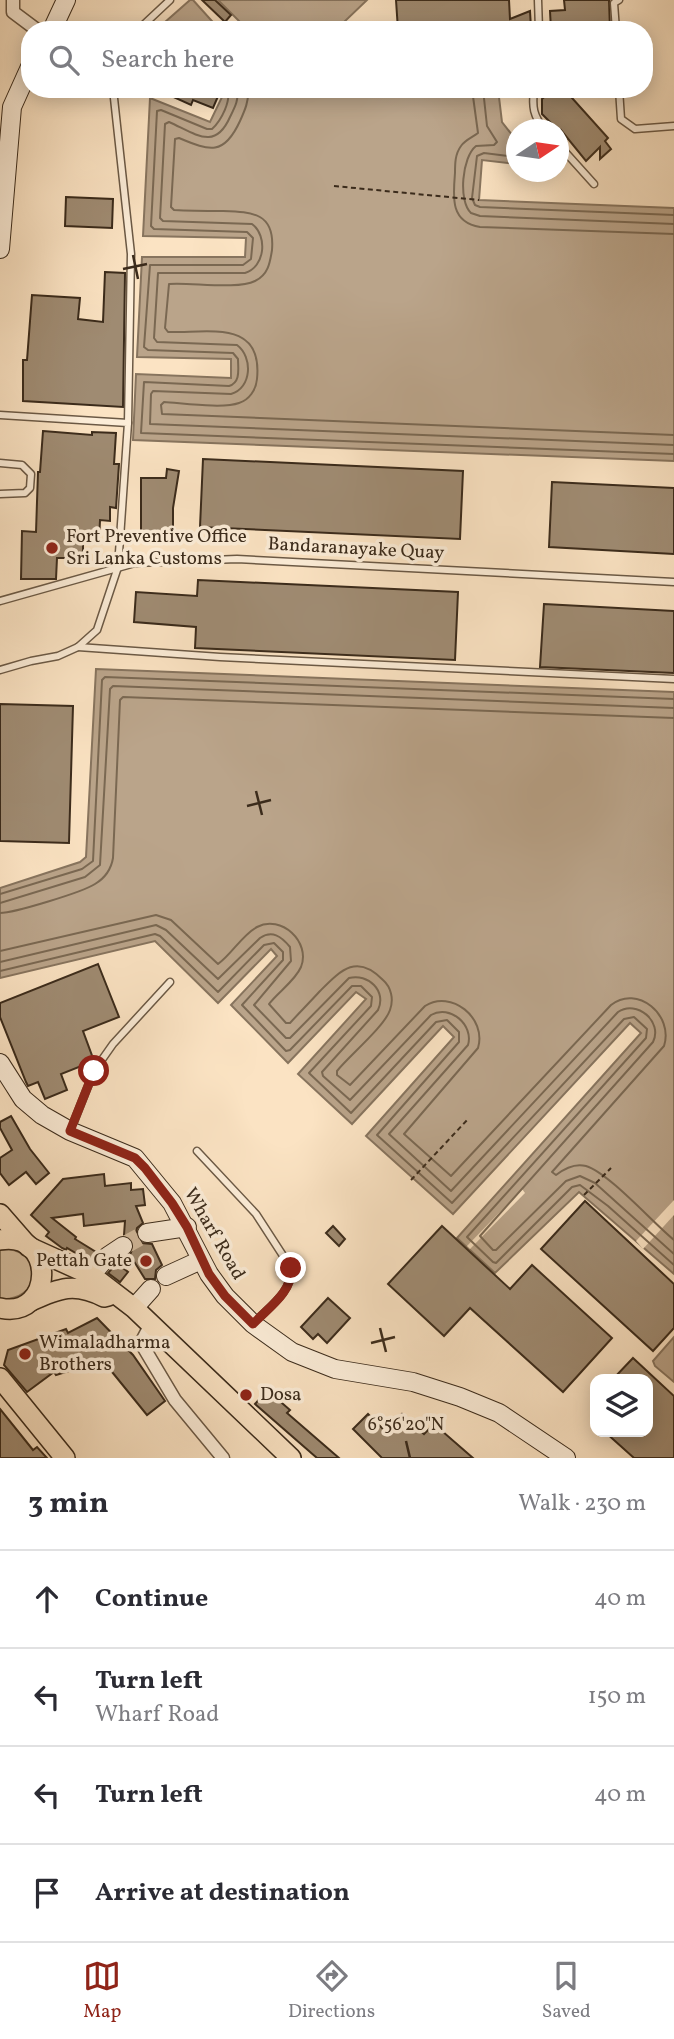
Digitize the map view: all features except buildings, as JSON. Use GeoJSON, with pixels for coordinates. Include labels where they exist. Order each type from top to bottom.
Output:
{"type":"FeatureCollection","features":[{"type":"Feature","properties":{"kind":"main road"},"geometry":{"type":"LineString","coordinates":[[56,21],[66,0]]}},
{"type":"Feature","properties":{"kind":"main road"},"geometry":{"type":"LineString","coordinates":[[0,249],[12,107],[21,87]]}},
{"type":"Feature","properties":{"kind":"main road","name":"Wharf Road"},"geometry":{"type":"LineString","coordinates":[[0,1063],[23,1099],[42,1115],[70,1131],[135,1158],[164,1191],[187,1227],[201,1260],[225,1296],[253,1324],[292,1352],[335,1369],[413,1382],[460,1397],[499,1413],[566,1458]]}},
{"type":"Feature","properties":{"kind":"main road"},"geometry":{"type":"LineString","coordinates":[[0,1214],[41,1263],[41,1284],[30,1301]]}},
{"type":"Feature","properties":{"kind":"main road"},"geometry":{"type":"LineString","coordinates":[[147,1233],[187,1227]]}},
{"type":"Feature","properties":{"kind":"main road"},"geometry":{"type":"LineString","coordinates":[[0,1240],[16,1240],[92,1275],[134,1308],[291,1458]]}},
{"type":"Feature","properties":{"kind":"main road"},"geometry":{"type":"LineString","coordinates":[[92,1275],[108,1256],[124,1245]]}},
{"type":"Feature","properties":{"kind":"main road"},"geometry":{"type":"LineString","coordinates":[[166,1276],[201,1260]]}},
{"type":"Feature","properties":{"kind":"main road"},"geometry":{"type":"LineString","coordinates":[[0,1308],[19,1307],[48,1293],[78,1287],[104,1297],[116,1294]]}},
{"type":"Feature","properties":{"kind":"main road"},"geometry":{"type":"LineString","coordinates":[[134,1308],[152,1289]]}},
{"type":"Feature","properties":{"kind":"main road"},"geometry":{"type":"LineString","coordinates":[[0,1378],[65,1458]]}},
{"type":"Feature","properties":{"kind":"street"},"geometry":{"type":"LineString","coordinates":[[13,0],[13,12],[25,21]]}},
{"type":"Feature","properties":{"kind":"street"},"geometry":{"type":"LineString","coordinates":[[150,1324],[141,1343],[175,1400],[223,1458]]}},
{"type":"Feature","properties":{"kind":"lane"},"geometry":{"type":"LineString","coordinates":[[148,21],[170,0]]}},
{"type":"Feature","properties":{"kind":"lane"},"geometry":{"type":"LineString","coordinates":[[538,0],[539,21]]}},
{"type":"Feature","properties":{"kind":"lane"},"geometry":{"type":"LineString","coordinates":[[615,21],[614,3],[619,0]]}},
{"type":"Feature","properties":{"kind":"lane"},"geometry":{"type":"LineString","coordinates":[[0,670],[31,660],[58,656],[78,647],[97,629],[118,567],[128,423],[131,254],[114,98]]}},
{"type":"Feature","properties":{"kind":"lane"},"geometry":{"type":"LineString","coordinates":[[533,98],[532,109],[536,119]]}},
{"type":"Feature","properties":{"kind":"lane"},"geometry":{"type":"LineString","coordinates":[[620,98],[621,119],[635,129],[674,126]]}},
{"type":"Feature","properties":{"kind":"lane"},"geometry":{"type":"LineString","coordinates":[[569,157],[594,184]]}},
{"type":"Feature","properties":{"kind":"lane"},"geometry":{"type":"LineString","coordinates":[[0,415],[128,423]]}},
{"type":"Feature","properties":{"kind":"lane"},"geometry":{"type":"LineString","coordinates":[[0,463],[22,465],[31,474],[30,488],[24,493],[0,494]]}},
{"type":"Feature","properties":{"kind":"lane","name":"Bandaranayake Quay"},"geometry":{"type":"LineString","coordinates":[[0,601],[118,567],[237,559],[674,582]]}},
{"type":"Feature","properties":{"kind":"lane"},"geometry":{"type":"LineString","coordinates":[[78,647],[220,657],[674,679]]}},
{"type":"Feature","properties":{"kind":"lane"},"geometry":{"type":"LineString","coordinates":[[70,1131],[94,1071],[113,1044],[170,982]]}},
{"type":"Feature","properties":{"kind":"lane"},"geometry":{"type":"LineString","coordinates":[[197,1151],[256,1214],[291,1268],[292,1277],[287,1289],[253,1324]]}},
{"type":"Feature","properties":{"kind":"path"},"geometry":{"type":"LineString","coordinates":[[334,186],[479,200]]}},
{"type":"Feature","properties":{"kind":"path"},"geometry":{"type":"LineString","coordinates":[[411,1180],[469,1118]]}},
{"type":"Feature","properties":{"kind":"path"},"geometry":{"type":"LineString","coordinates":[[584,1195],[611,1168]]}},
{"type":"Feature","properties":{"kind":"shaded area"},"geometry":{"type":"Polygon","coordinates":[[[8,1249],[28,1259],[33,1268],[33,1277],[30,1286],[23,1293],[13,1298],[0,1299],[0,1250],[8,1249]]]}},
{"type":"Feature","properties":{"kind":"water"},"geometry":{"type":"Polygon","coordinates":[[[193,0],[212,21],[166,21],[193,0]]]}},
{"type":"Feature","properties":{"kind":"water"},"geometry":{"type":"Polygon","coordinates":[[[218,0],[367,0],[345,21],[239,21],[218,0]]]}},
{"type":"Feature","properties":{"kind":"water"},"geometry":{"type":"Polygon","coordinates":[[[150,98],[210,122],[222,98],[499,98],[502,122],[506,127],[506,163],[482,160],[479,200],[674,208],[674,461],[133,440],[136,374],[231,378],[231,359],[137,357],[142,257],[245,257],[246,238],[143,236],[150,98]]]}},
{"type":"Feature","properties":{"kind":"water"},"geometry":{"type":"Polygon","coordinates":[[[96,669],[674,692],[674,1274],[579,1192],[495,1273],[457,1238],[641,1033],[630,1023],[453,1214],[366,1136],[454,1037],[443,1026],[352,1124],[298,1074],[366,999],[356,992],[288,1063],[231,1005],[277,956],[271,949],[218,1003],[155,941],[0,978],[0,888],[80,862],[86,857],[96,669]]]}},
{"type":"Feature","properties":{"kind":"water"},"geometry":{"type":"Polygon","coordinates":[[[674,1337],[674,1382],[655,1366],[653,1361],[674,1337]]]}},
{"type":"Feature","properties":{"kind":"pier"},"geometry":{"type":"Polygon","coordinates":[[[522,1189],[525,1193],[470,1249],[467,1246],[522,1189]]]}},
{"type":"Feature","properties":{"kind":"pier"},"geometry":{"type":"Polygon","coordinates":[[[674,1200],[674,1215],[643,1249],[636,1241],[674,1200]]]}},
{"type":"Feature","properties":{"kind":"tunnel"},"geometry":{"type":"LineString","coordinates":[[123,1246],[147,1233]]}},
{"type":"Feature","properties":{"kind":"place","name":"Fort Preventive Office Sri Lanka Customs"},"geometry":{"type":"Point","coordinates":[52,548]}},
{"type":"Feature","properties":{"kind":"place","name":"Pettah Gate"},"geometry":{"type":"Point","coordinates":[146,1261]}},
{"type":"Feature","properties":{"kind":"place","name":"Wimaladharma Brothers"},"geometry":{"type":"Point","coordinates":[25,1354]}},
{"type":"Feature","properties":{"kind":"place","name":"Dosa"},"geometry":{"type":"Point","coordinates":[246,1395]}},
{"type":"Feature","properties":{"kind":"route"},"geometry":{"type":"LineString","coordinates":[[94,1071],[70,1131],[135,1158],[145,1168],[164,1191],[187,1227],[194,1247],[209,1274],[225,1296],[253,1324],[287,1289],[292,1277],[291,1268]]}}]}
